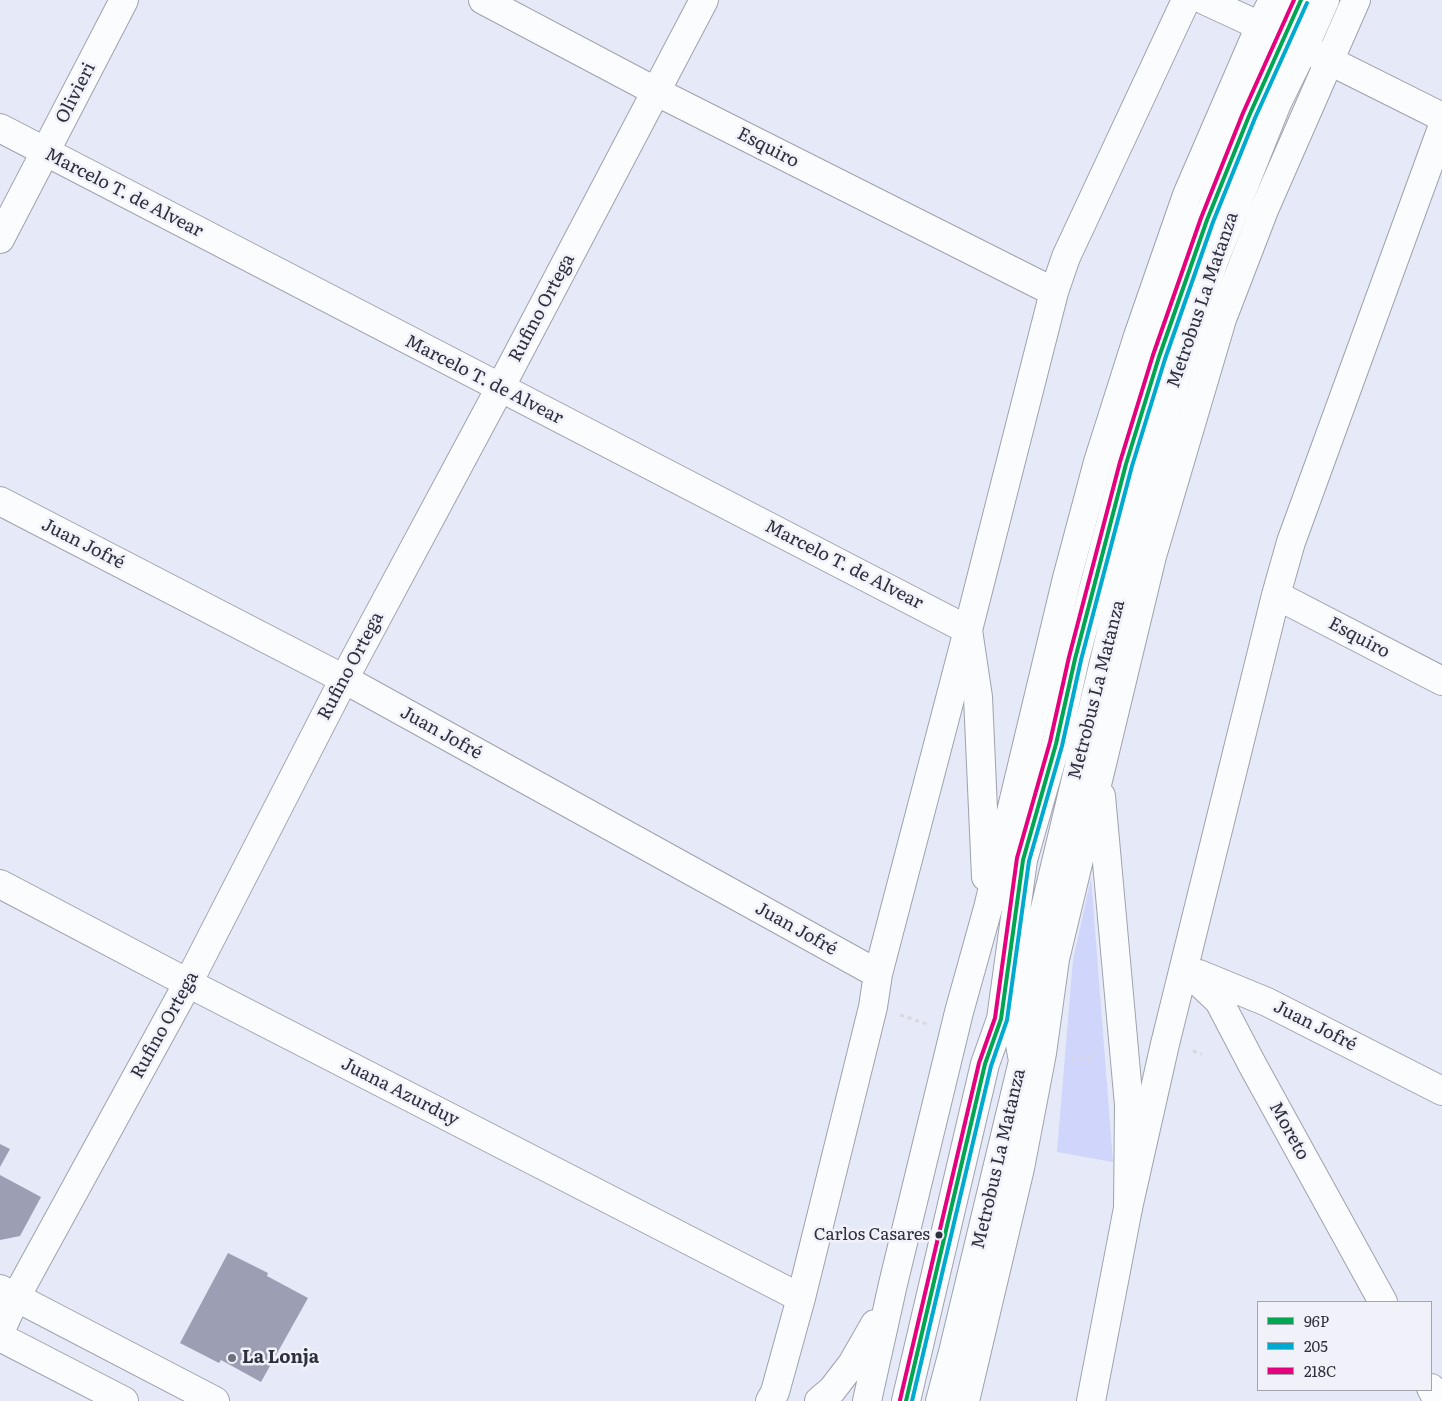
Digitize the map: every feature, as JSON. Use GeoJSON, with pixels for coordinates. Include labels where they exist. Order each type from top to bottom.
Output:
{"type":"FeatureCollection","features":[{"type":"Feature","properties":{"kind":"main road","name":"Olivieri"},"geometry":{"type":"LineString","coordinates":[[0,239],[124,0]]}},
{"type":"Feature","properties":{"kind":"main road","name":"Esquiro"},"geometry":{"type":"LineString","coordinates":[[484,0],[655,91],[1054,292]]}},
{"type":"Feature","properties":{"kind":"main road","name":"Rufino Ortega"},"geometry":{"type":"LineString","coordinates":[[0,1332],[8,1293],[188,983],[344,679],[500,388],[704,0]]}},
{"type":"Feature","properties":{"kind":"main road"},"geometry":{"type":"LineString","coordinates":[[770,1401],[775,1392],[801,1298],[873,1007],[878,974],[1054,292],[1066,257],[1186,0]]}},
{"type":"Feature","properties":{"kind":"main road"},"geometry":{"type":"LineString","coordinates":[[1204,0],[1283,37],[1442,117]]}},
{"type":"Feature","properties":{"kind":"main road"},"geometry":{"type":"LineString","coordinates":[[867,1401],[893,1284],[959,1012],[988,908],[1067,578],[1098,462],[1138,336],[1187,195],[1283,37],[1273,0]]}},
{"type":"Feature","properties":{"kind":"main road","name":"Metrobus La Matanza"},"geometry":{"type":"LineString","coordinates":[[906,1401],[985,1064],[1001,1019],[1023,860],[1056,744],[1075,659],[1126,464],[1159,357],[1207,220],[1248,116],[1301,0]]}},
{"type":"Feature","properties":{"kind":"main road","name":"Metrobus La Matanza"},"geometry":{"type":"LineString","coordinates":[[940,1401],[954,1352],[1023,1061],[1020,1044],[1035,950],[1154,453],[1184,350],[1214,260],[1276,103],[1283,37],[1325,0]]}},
{"type":"Feature","properties":{"kind":"main road"},"geometry":{"type":"LineString","coordinates":[[965,1401],[1020,1168],[1042,1053],[1055,959],[1152,556],[1222,319],[1264,210],[1356,0]]}},
{"type":"Feature","properties":{"kind":"main road","name":"Marcelo T. de Alvear"},"geometry":{"type":"LineString","coordinates":[[0,128],[968,630]]}},
{"type":"Feature","properties":{"kind":"main road"},"geometry":{"type":"LineString","coordinates":[[1091,1401],[1128,1208],[1184,968],[1276,595],[1291,542],[1442,128]]}},
{"type":"Feature","properties":{"kind":"main road","name":"Juan Jofré"},"geometry":{"type":"LineString","coordinates":[[0,501],[344,679],[878,974]]}},
{"type":"Feature","properties":{"kind":"main road","name":"Esquiro"},"geometry":{"type":"LineString","coordinates":[[1276,595],[1442,682]]}},
{"type":"Feature","properties":{"kind":"main road"},"geometry":{"type":"LineString","coordinates":[[968,630],[978,696],[988,908]]}},
{"type":"Feature","properties":{"kind":"main road"},"geometry":{"type":"LineString","coordinates":[[1099,771],[1130,1104],[1128,1208]]}},
{"type":"Feature","properties":{"kind":"main road","name":"Juana Azurduy"},"geometry":{"type":"LineString","coordinates":[[0,884],[188,983],[801,1298]]}},
{"type":"Feature","properties":{"kind":"main road","name":"Juan Jofré"},"geometry":{"type":"LineString","coordinates":[[1184,968],[1267,1002],[1442,1091]]}},
{"type":"Feature","properties":{"kind":"main road","name":"Moreto"},"geometry":{"type":"LineString","coordinates":[[1184,968],[1220,1001],[1258,1075],[1382,1301]]}},
{"type":"Feature","properties":{"kind":"main road"},"geometry":{"type":"LineString","coordinates":[[819,1401],[832,1390],[852,1364],[871,1332],[893,1284]]}},
{"type":"Feature","properties":{"kind":"main road"},"geometry":{"type":"LineString","coordinates":[[8,1293],[215,1401]]}},
{"type":"Feature","properties":{"kind":"main road"},"geometry":{"type":"LineString","coordinates":[[0,1337],[124,1401]]}},
{"type":"Feature","properties":{"kind":"main road"},"geometry":{"type":"LineString","coordinates":[[1432,1390],[1438,1401]]}},
{"type":"Feature","properties":{"kind":"shaded area"},"geometry":{"type":"Polygon","coordinates":[[[1091,878],[1113,1162],[1057,1152],[1073,960],[1091,878]]]}},
{"type":"Feature","properties":{"kind":"building"},"geometry":{"type":"Polygon","coordinates":[[[0,1144],[10,1149],[0,1167],[0,1144]]]}},
{"type":"Feature","properties":{"kind":"building"},"geometry":{"type":"Polygon","coordinates":[[[0,1175],[41,1197],[20,1236],[0,1240],[0,1175]]]}},
{"type":"Feature","properties":{"kind":"building"},"geometry":{"type":"Polygon","coordinates":[[[228,1253],[268,1273],[267,1276],[308,1298],[261,1382],[221,1360],[219,1363],[180,1343],[228,1253]]]}},
{"type":"Feature","properties":{"kind":"transit line","name":"218C"},"geometry":{"type":"LineString","coordinates":[[900,1400],[979,1063],[995,1018],[1017,858],[1050,742],[1069,657],[1120,462],[1153,355],[1201,218],[1243,113],[1294,0]]}},
{"type":"Feature","properties":{"kind":"transit line","name":"96P"},"geometry":{"type":"LineString","coordinates":[[906,1401],[985,1064],[1001,1019],[1023,860],[1056,744],[1075,659],[1126,464],[1159,357],[1207,220],[1249,116],[1301,0]]}},
{"type":"Feature","properties":{"kind":"transit line","name":"205"},"geometry":{"type":"LineString","coordinates":[[912,1401],[991,1066],[1007,1020],[1029,861],[1062,746],[1081,660],[1132,466],[1165,359],[1213,222],[1255,118],[1307,3]]}},
{"type":"Feature","properties":{"kind":"place","name":"Carlos Casares"},"geometry":{"type":"Point","coordinates":[939,1235]}},
{"type":"Feature","properties":{"kind":"place","name":"La Lonja"},"geometry":{"type":"Point","coordinates":[232,1358]}}]}
